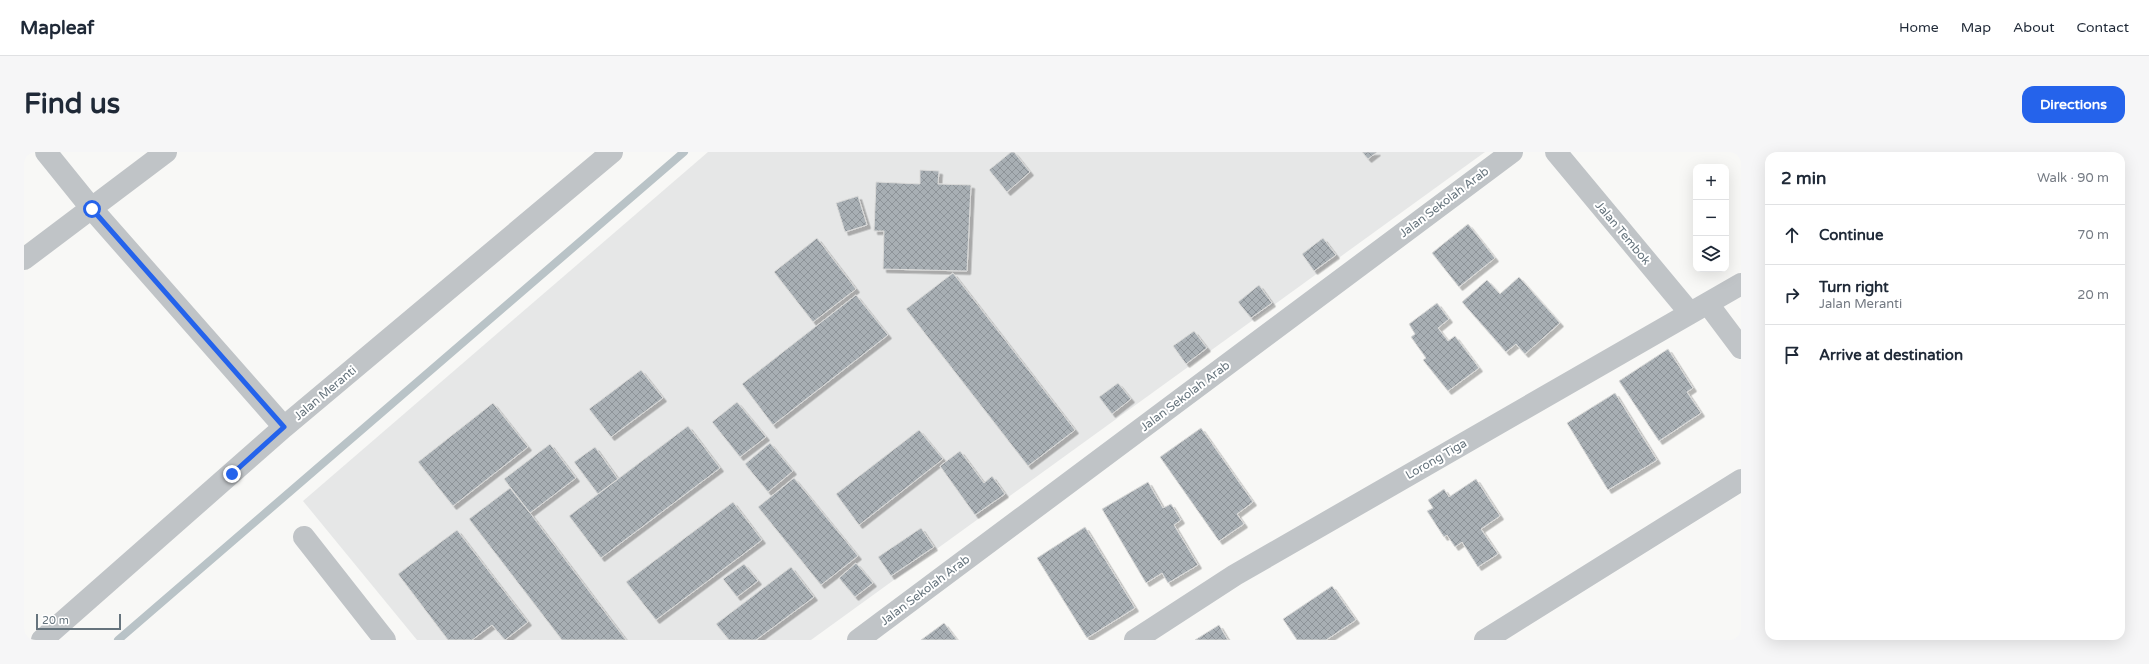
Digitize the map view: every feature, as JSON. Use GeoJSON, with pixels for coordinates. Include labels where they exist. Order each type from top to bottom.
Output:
{"type":"FeatureCollection","features":[{"type":"Feature","properties":{"kind":"street"},"geometry":{"type":"LineString","coordinates":[[46,152],[92,209],[284,427]]}},
{"type":"Feature","properties":{"kind":"street"},"geometry":{"type":"LineString","coordinates":[[24,259],[166,152]]}},
{"type":"Feature","properties":{"kind":"street","name":"Jalan Meranti"},"geometry":{"type":"LineString","coordinates":[[42,640],[284,427],[612,152]]}},
{"type":"Feature","properties":{"kind":"street","name":"Jalan Sekolah Arab"},"geometry":{"type":"LineString","coordinates":[[858,640],[1512,152]]}},
{"type":"Feature","properties":{"kind":"street","name":"Jalan Tembok"},"geometry":{"type":"LineString","coordinates":[[1556,152],[1699,308],[1741,348]]}},
{"type":"Feature","properties":{"kind":"street","name":"Lorong Tiga"},"geometry":{"type":"LineString","coordinates":[[1135,640],[1235,575],[1741,284]]}},
{"type":"Feature","properties":{"kind":"street"},"geometry":{"type":"LineString","coordinates":[[1484,640],[1741,480]]}},
{"type":"Feature","properties":{"kind":"street"},"geometry":{"type":"LineString","coordinates":[[304,537],[385,640]]}},
{"type":"Feature","properties":{"kind":"shaded area"},"geometry":{"type":"Polygon","coordinates":[[[708,152],[1485,152],[811,640],[417,640],[303,501],[708,152]]]}},
{"type":"Feature","properties":{"kind":"building"},"geometry":{"type":"Polygon","coordinates":[[[1011,152],[1014,152],[1030,172],[1007,192],[989,170],[1011,152]]]}},
{"type":"Feature","properties":{"kind":"building"},"geometry":{"type":"Polygon","coordinates":[[[1362,152],[1377,152],[1368,159],[1362,152]]]}},
{"type":"Feature","properties":{"kind":"building"},"geometry":{"type":"Polygon","coordinates":[[[920,170],[939,171],[938,184],[971,185],[967,271],[883,269],[884,231],[874,231],[876,182],[920,184],[920,170]]]}},
{"type":"Feature","properties":{"kind":"building"},"geometry":{"type":"Polygon","coordinates":[[[858,196],[867,225],[845,232],[836,203],[858,196]]]}},
{"type":"Feature","properties":{"kind":"building"},"geometry":{"type":"Polygon","coordinates":[[[1468,224],[1495,258],[1459,287],[1432,253],[1468,224]]]}},
{"type":"Feature","properties":{"kind":"building"},"geometry":{"type":"Polygon","coordinates":[[[817,238],[856,289],[813,322],[774,272],[817,238]]]}},
{"type":"Feature","properties":{"kind":"building"},"geometry":{"type":"Polygon","coordinates":[[[1323,238],[1336,255],[1314,271],[1302,254],[1323,238]]]}},
{"type":"Feature","properties":{"kind":"building"},"geometry":{"type":"Polygon","coordinates":[[[953,273],[1075,430],[1028,466],[906,309],[953,273]]]}},
{"type":"Feature","properties":{"kind":"building"},"geometry":{"type":"Polygon","coordinates":[[[1519,277],[1560,323],[1525,354],[1516,344],[1506,352],[1462,302],[1487,280],[1500,294],[1519,277]]]}},
{"type":"Feature","properties":{"kind":"building"},"geometry":{"type":"Polygon","coordinates":[[[1259,285],[1272,303],[1251,318],[1238,302],[1259,285]]]}},
{"type":"Feature","properties":{"kind":"building"},"geometry":{"type":"Polygon","coordinates":[[[856,295],[888,335],[773,425],[742,384],[856,295]]]}},
{"type":"Feature","properties":{"kind":"building"},"geometry":{"type":"Polygon","coordinates":[[[1437,303],[1449,319],[1438,328],[1448,341],[1455,336],[1479,368],[1448,391],[1423,360],[1426,358],[1411,337],[1415,334],[1409,324],[1437,303]]]}},
{"type":"Feature","properties":{"kind":"building"},"geometry":{"type":"Polygon","coordinates":[[[1194,331],[1207,348],[1186,364],[1173,346],[1194,331]]]}},
{"type":"Feature","properties":{"kind":"building"},"geometry":{"type":"Polygon","coordinates":[[[1668,349],[1693,388],[1687,392],[1701,413],[1659,441],[1619,381],[1668,349]]]}},
{"type":"Feature","properties":{"kind":"building"},"geometry":{"type":"Polygon","coordinates":[[[641,370],[663,398],[611,437],[589,409],[641,370]]]}},
{"type":"Feature","properties":{"kind":"building"},"geometry":{"type":"Polygon","coordinates":[[[1118,383],[1131,399],[1112,414],[1099,397],[1118,383]]]}},
{"type":"Feature","properties":{"kind":"building"},"geometry":{"type":"Polygon","coordinates":[[[1615,393],[1657,460],[1608,490],[1567,423],[1615,393]]]}},
{"type":"Feature","properties":{"kind":"building"},"geometry":{"type":"Polygon","coordinates":[[[737,402],[766,437],[740,457],[712,422],[737,402]]]}},
{"type":"Feature","properties":{"kind":"building"},"geometry":{"type":"Polygon","coordinates":[[[493,403],[528,447],[453,506],[418,462],[493,403]]]}},
{"type":"Feature","properties":{"kind":"building"},"geometry":{"type":"Polygon","coordinates":[[[688,426],[720,468],[601,558],[569,516],[688,426]]]}},
{"type":"Feature","properties":{"kind":"building"},"geometry":{"type":"Polygon","coordinates":[[[1201,428],[1253,502],[1237,514],[1244,524],[1219,541],[1160,457],[1201,428]]]}},
{"type":"Feature","properties":{"kind":"building"},"geometry":{"type":"Polygon","coordinates":[[[919,430],[943,459],[859,525],[836,494],[919,430]]]}},
{"type":"Feature","properties":{"kind":"building"},"geometry":{"type":"Polygon","coordinates":[[[770,443],[793,471],[768,492],[745,464],[770,443]]]}},
{"type":"Feature","properties":{"kind":"building"},"geometry":{"type":"Polygon","coordinates":[[[550,444],[576,478],[530,513],[504,479],[550,444]]]}},
{"type":"Feature","properties":{"kind":"building"},"geometry":{"type":"Polygon","coordinates":[[[595,447],[618,479],[598,494],[574,462],[595,447]]]}},
{"type":"Feature","properties":{"kind":"building"},"geometry":{"type":"Polygon","coordinates":[[[960,451],[984,483],[992,476],[1005,494],[975,515],[940,466],[960,451]]]}},
{"type":"Feature","properties":{"kind":"building"},"geometry":{"type":"Polygon","coordinates":[[[794,478],[858,556],[821,585],[758,507],[794,478]]]}},
{"type":"Feature","properties":{"kind":"building"},"geometry":{"type":"Polygon","coordinates":[[[1476,479],[1500,516],[1481,529],[1498,554],[1478,567],[1462,542],[1455,547],[1447,535],[1444,537],[1427,511],[1433,508],[1428,500],[1444,489],[1449,497],[1476,479]]]}},
{"type":"Feature","properties":{"kind":"building"},"geometry":{"type":"Polygon","coordinates":[[[1148,482],[1163,508],[1171,504],[1181,520],[1174,525],[1198,565],[1168,583],[1162,573],[1146,583],[1102,509],[1148,482]]]}},
{"type":"Feature","properties":{"kind":"building"},"geometry":{"type":"Polygon","coordinates":[[[510,488],[626,640],[562,640],[469,519],[510,488]]]}},
{"type":"Feature","properties":{"kind":"building"},"geometry":{"type":"Polygon","coordinates":[[[733,502],[762,540],[656,620],[626,582],[733,502]]]}},
{"type":"Feature","properties":{"kind":"building"},"geometry":{"type":"Polygon","coordinates":[[[1085,527],[1135,608],[1087,638],[1037,558],[1085,527]]]}},
{"type":"Feature","properties":{"kind":"building"},"geometry":{"type":"Polygon","coordinates":[[[921,528],[934,547],[891,576],[878,557],[921,528]]]}},
{"type":"Feature","properties":{"kind":"building"},"geometry":{"type":"Polygon","coordinates":[[[457,530],[528,622],[505,640],[492,625],[472,640],[448,640],[398,574],[457,530]]]}},
{"type":"Feature","properties":{"kind":"building"},"geometry":{"type":"Polygon","coordinates":[[[856,563],[873,583],[855,597],[839,578],[856,563]]]}},
{"type":"Feature","properties":{"kind":"building"},"geometry":{"type":"Polygon","coordinates":[[[744,564],[758,581],[737,597],[723,579],[744,564]]]}},
{"type":"Feature","properties":{"kind":"building"},"geometry":{"type":"Polygon","coordinates":[[[791,567],[814,597],[756,640],[729,640],[716,624],[791,567]]]}},
{"type":"Feature","properties":{"kind":"building"},"geometry":{"type":"Polygon","coordinates":[[[1332,586],[1356,620],[1326,640],[1297,640],[1283,619],[1332,586]]]}},
{"type":"Feature","properties":{"kind":"building"},"geometry":{"type":"Polygon","coordinates":[[[944,623],[957,640],[921,640],[944,623]]]}},
{"type":"Feature","properties":{"kind":"building"},"geometry":{"type":"Polygon","coordinates":[[[1219,625],[1228,640],[1195,640],[1219,625]]]}},
{"type":"Feature","properties":{"kind":"waterway"},"geometry":{"type":"LineString","coordinates":[[118,640],[684,152]]}},
{"type":"Feature","properties":{"kind":"route"},"geometry":{"type":"LineString","coordinates":[[92,209],[284,427],[232,474]]}}]}
